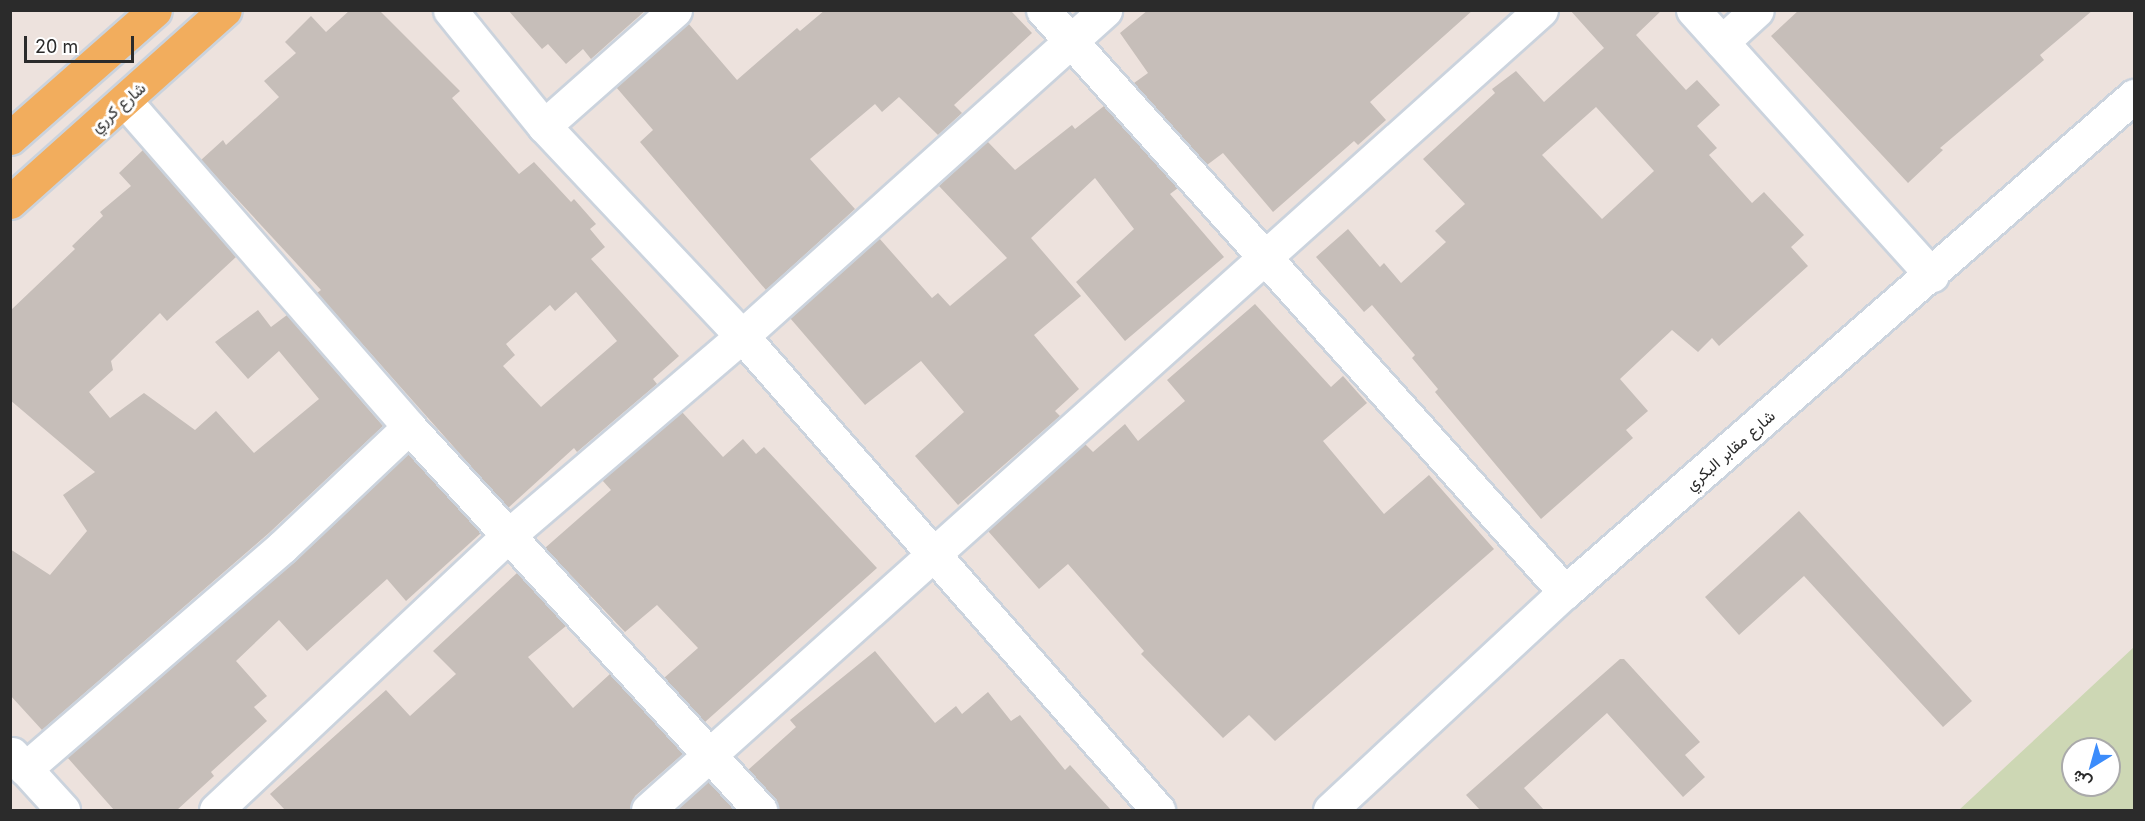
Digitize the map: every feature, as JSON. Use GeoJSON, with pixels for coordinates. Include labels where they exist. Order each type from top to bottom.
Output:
{"type":"FeatureCollection","features":[{"type":"Feature","properties":{"kind":"main road"},"geometry":{"type":"LineString","coordinates":[[10,138],[155,10]]}},
{"type":"Feature","properties":{"kind":"main road","name":"شارع كرري"},"geometry":{"type":"LineString","coordinates":[[10,202],[225,10]]}},
{"type":"Feature","properties":{"kind":"street"},"geometry":{"type":"LineString","coordinates":[[450,10],[544,126],[742,336],[1158,810]]}},
{"type":"Feature","properties":{"kind":"street"},"geometry":{"type":"LineString","coordinates":[[544,126],[675,10]]}},
{"type":"Feature","properties":{"kind":"street"},"geometry":{"type":"LineString","coordinates":[[1043,10],[1566,592]]}},
{"type":"Feature","properties":{"kind":"street"},"geometry":{"type":"LineString","coordinates":[[216,810],[509,535],[742,336],[1105,10]]}},
{"type":"Feature","properties":{"kind":"street"},"geometry":{"type":"LineString","coordinates":[[648,810],[935,556],[1264,257],[1541,10]]}},
{"type":"Feature","properties":{"kind":"street"},"geometry":{"type":"LineString","coordinates":[[1693,10],[1932,275]]}},
{"type":"Feature","properties":{"kind":"street"},"geometry":{"type":"LineString","coordinates":[[1722,42],[1757,10]]}},
{"type":"Feature","properties":{"kind":"street","name":"شارع مقابر البكري"},"geometry":{"type":"LineString","coordinates":[[1330,810],[1566,592],[1932,275],[2134,96]]}},
{"type":"Feature","properties":{"kind":"street"},"geometry":{"type":"LineString","coordinates":[[125,101],[409,427],[760,810]]}},
{"type":"Feature","properties":{"kind":"street"},"geometry":{"type":"LineString","coordinates":[[63,810],[18,761],[282,547],[409,427]]}},
{"type":"Feature","properties":{"kind":"green space"},"geometry":{"type":"Polygon","coordinates":[[[2134,647],[2134,810],[1959,810],[2134,647]]]}},
{"type":"Feature","properties":{"kind":"building"},"geometry":{"type":"Polygon","coordinates":[[[350,10],[379,10],[460,91],[452,98],[519,174],[534,162],[571,202],[574,199],[596,224],[590,229],[605,247],[591,259],[679,356],[653,379],[657,384],[577,452],[574,448],[508,508],[317,293],[321,290],[201,160],[223,140],[226,145],[279,97],[264,81],[296,53],[285,42],[311,16],[326,32],[350,10]],[[576,292],[555,311],[550,305],[506,344],[515,355],[503,366],[541,407],[617,341],[576,292]]]}},
{"type":"Feature","properties":{"kind":"building"},"geometry":{"type":"Polygon","coordinates":[[[508,10],[646,10],[591,59],[583,49],[566,64],[548,44],[542,49],[508,10]]]}},
{"type":"Feature","properties":{"kind":"building"},"geometry":{"type":"Polygon","coordinates":[[[825,10],[1010,10],[1032,33],[954,105],[962,113],[938,135],[899,97],[882,112],[875,104],[810,159],[855,209],[766,290],[640,142],[653,130],[616,87],[688,23],[737,80],[797,28],[800,31],[825,10]]]}},
{"type":"Feature","properties":{"kind":"building"},"geometry":{"type":"Polygon","coordinates":[[[1148,10],[1473,10],[1370,102],[1386,120],[1358,145],[1354,141],[1273,212],[1223,153],[1207,165],[1134,83],[1148,73],[1120,33],[1148,10]]]}},
{"type":"Feature","properties":{"kind":"building"},"geometry":{"type":"Polygon","coordinates":[[[1570,10],[1662,10],[1636,35],[1686,90],[1697,80],[1720,105],[1697,126],[1717,148],[1709,155],[1752,203],[1764,192],[1804,235],[1791,247],[1808,266],[1719,346],[1712,338],[1698,352],[1672,330],[1620,379],[1648,411],[1626,430],[1633,438],[1541,519],[1435,392],[1438,389],[1412,358],[1415,355],[1372,305],[1364,312],[1316,257],[1348,229],[1380,267],[1384,263],[1401,283],[1446,242],[1435,231],[1465,204],[1423,159],[1495,93],[1492,89],[1516,71],[1544,102],[1604,48],[1570,10]],[[1596,107],[1542,155],[1602,219],[1654,171],[1596,107]]]}},
{"type":"Feature","properties":{"kind":"building"},"geometry":{"type":"Polygon","coordinates":[[[1799,10],[2093,10],[2040,55],[2044,60],[1940,148],[1943,150],[1908,183],[1771,36],[1799,10]]]}},
{"type":"Feature","properties":{"kind":"building"},"geometry":{"type":"Polygon","coordinates":[[[1104,106],[1178,188],[1170,194],[1224,257],[1125,341],[1076,282],[1134,229],[1095,178],[1031,238],[1081,296],[1034,335],[1079,389],[1055,411],[1060,416],[958,505],[915,456],[964,412],[921,361],[865,405],[790,318],[879,238],[932,298],[938,293],[950,306],[1007,258],[939,186],[987,141],[1015,170],[1072,125],[1075,129],[1104,106]]]}},
{"type":"Feature","properties":{"kind":"building"},"geometry":{"type":"Polygon","coordinates":[[[143,150],[236,257],[167,321],[160,313],[111,361],[113,370],[89,392],[110,418],[144,393],[195,430],[216,411],[254,453],[319,399],[279,351],[248,379],[215,342],[258,310],[271,327],[287,315],[383,426],[269,533],[42,730],[10,695],[10,549],[50,575],[87,531],[63,495],[95,472],[10,400],[10,311],[75,249],[72,246],[103,216],[100,212],[131,186],[119,173],[143,150]]]}},
{"type":"Feature","properties":{"kind":"building"},"geometry":{"type":"Polygon","coordinates":[[[1255,304],[1331,387],[1343,376],[1367,403],[1323,441],[1384,514],[1429,475],[1494,549],[1275,741],[1249,715],[1223,738],[1141,654],[1144,651],[1068,564],[1039,589],[988,531],[1085,444],[1093,452],[1125,424],[1138,441],[1185,401],[1167,380],[1255,304]]]}},
{"type":"Feature","properties":{"kind":"building"},"geometry":{"type":"Polygon","coordinates":[[[682,412],[723,457],[743,439],[756,454],[764,447],[877,568],[705,722],[664,678],[698,648],[657,605],[625,632],[545,548],[611,490],[602,480],[682,412]]]}},
{"type":"Feature","properties":{"kind":"building"},"geometry":{"type":"Polygon","coordinates":[[[408,454],[481,533],[406,601],[387,579],[307,651],[279,620],[236,661],[267,696],[254,707],[267,721],[211,772],[214,776],[177,810],[114,810],[67,757],[294,561],[408,454]]]}},
{"type":"Feature","properties":{"kind":"building"},"geometry":{"type":"Polygon","coordinates":[[[1799,511],[1972,701],[1943,727],[1804,576],[1739,635],[1705,597],[1799,511]]]}},
{"type":"Feature","properties":{"kind":"building"},"geometry":{"type":"Polygon","coordinates":[[[517,573],[566,626],[528,657],[573,708],[610,674],[683,754],[635,796],[630,810],[285,810],[270,794],[386,690],[410,716],[456,674],[433,651],[517,573]]]}},
{"type":"Feature","properties":{"kind":"building"},"geometry":{"type":"Polygon","coordinates":[[[875,651],[935,723],[956,706],[962,714],[988,692],[1011,721],[1020,715],[1065,770],[1070,765],[1111,810],[778,810],[774,797],[748,770],[796,727],[790,720],[875,651]]]}},
{"type":"Feature","properties":{"kind":"building"},"geometry":{"type":"Polygon","coordinates":[[[1620,659],[1624,659],[1700,742],[1685,755],[1705,777],[1683,797],[1607,713],[1524,788],[1544,810],[1480,810],[1466,795],[1620,659]]]}},
{"type":"Feature","properties":{"kind":"building"},"geometry":{"type":"Polygon","coordinates":[[[708,781],[735,810],[676,810],[708,781]]]}}]}
